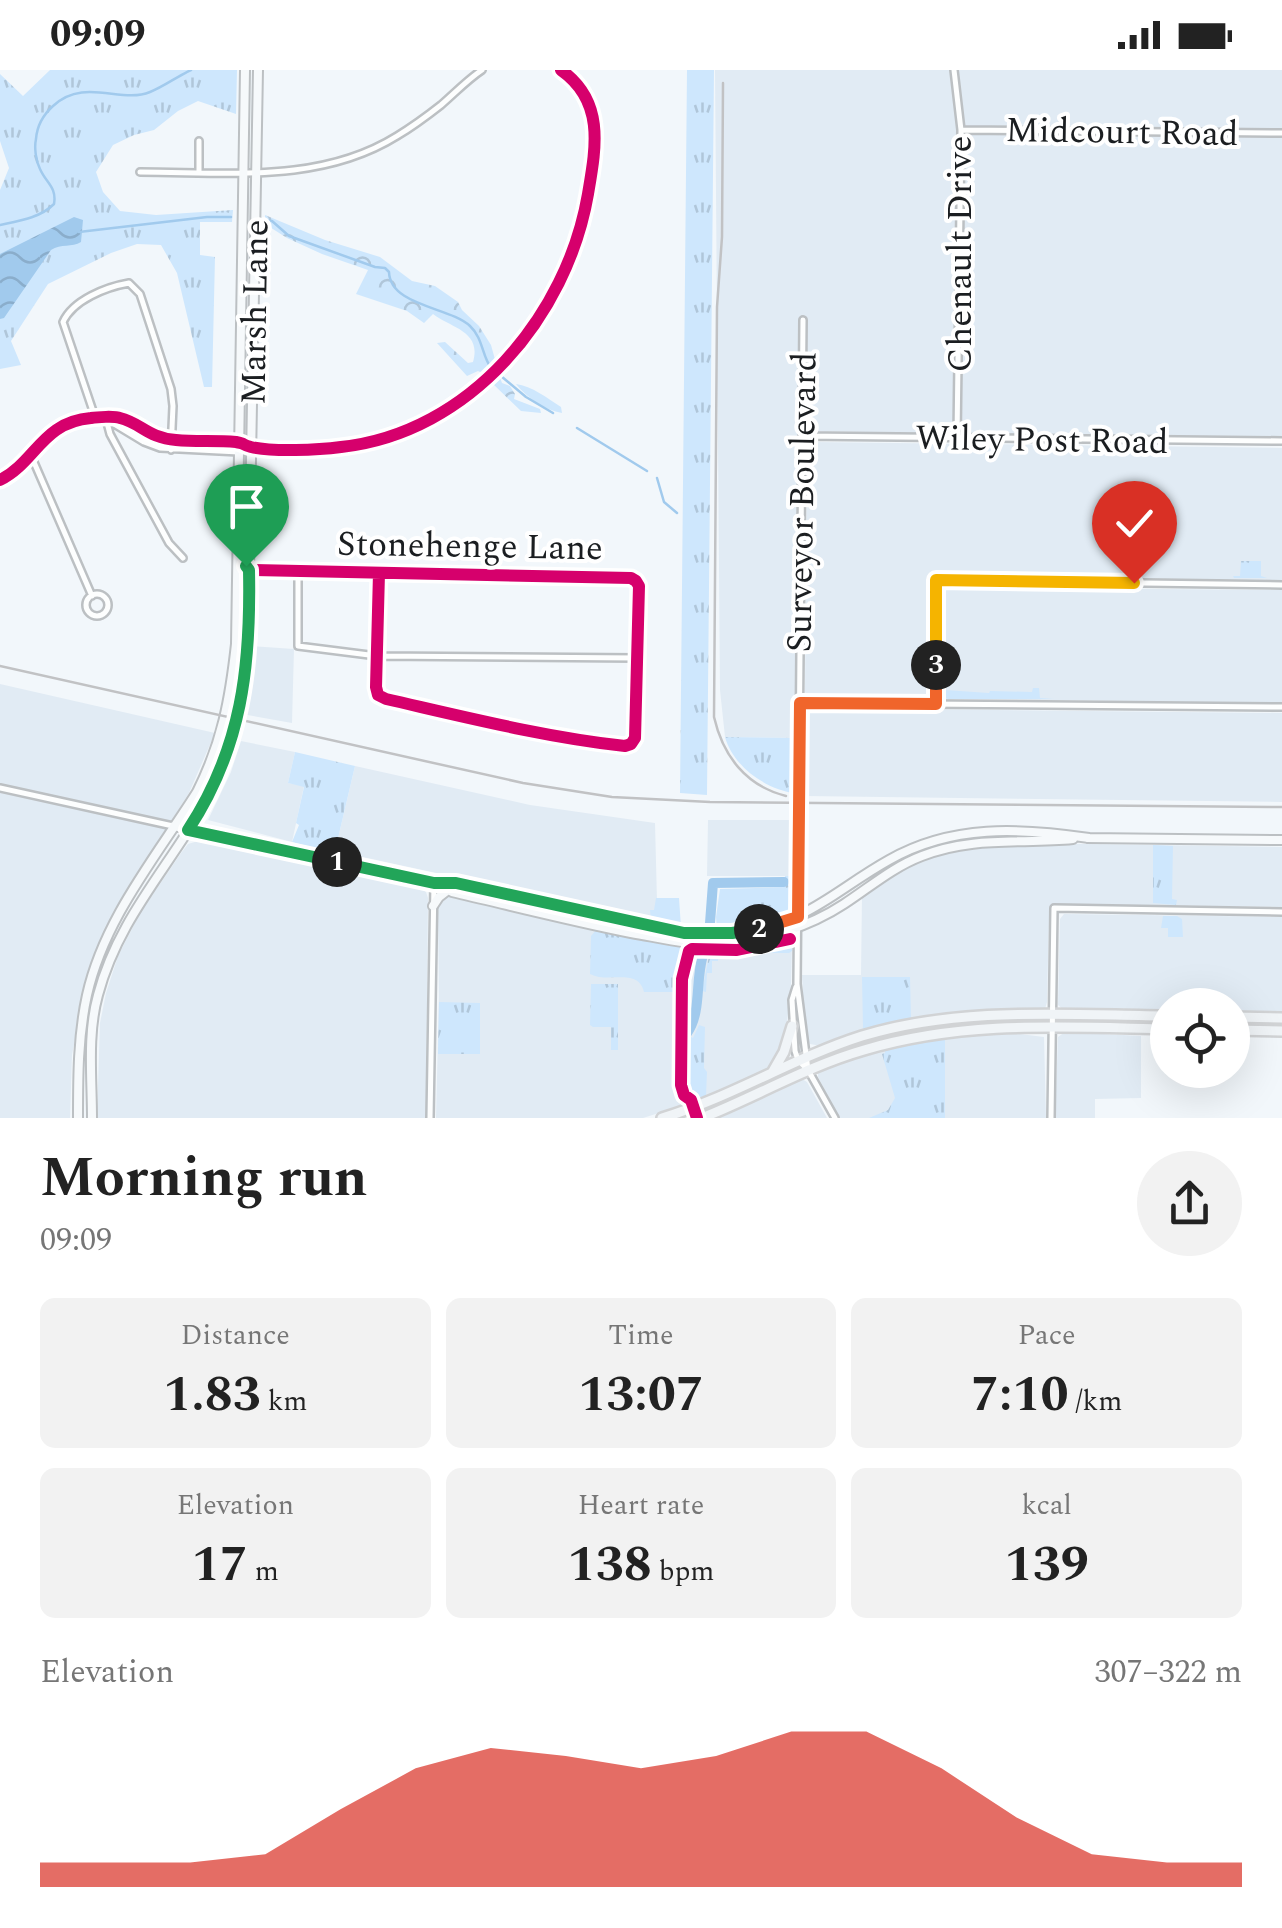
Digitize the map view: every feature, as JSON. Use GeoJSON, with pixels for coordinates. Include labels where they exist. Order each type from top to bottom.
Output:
{"type":"FeatureCollection","features":[{"type":"Feature","properties":{"kind":"main road","name":"Marsh Lane"},"geometry":{"type":"LineString","coordinates":[[92,1118],[92,1036],[100,988],[130,918],[188,830],[218,775],[230,745],[249,646],[258,72]]}},
{"type":"Feature","properties":{"kind":"main road","name":"Marsh Lane"},"geometry":{"type":"LineString","coordinates":[[78,1118],[78,1052],[88,992],[102,948],[120,912],[197,792],[219,743],[232,680],[236,644],[245,73]]}},
{"type":"Feature","properties":{"kind":"main road"},"geometry":{"type":"LineString","coordinates":[[236,599],[249,570],[242,560],[237,536]]}},
{"type":"Feature","properties":{"kind":"main road"},"geometry":{"type":"LineString","coordinates":[[174,826],[684,933],[750,931],[798,922]]}},
{"type":"Feature","properties":{"kind":"main road"},"geometry":{"type":"LineString","coordinates":[[434,883],[448,890],[585,924],[696,944],[722,944],[748,940],[842,905],[906,857],[945,838],[990,830],[1089,838],[1282,840]]}},
{"type":"Feature","properties":{"kind":"main road"},"geometry":{"type":"LineString","coordinates":[[434,906],[448,890]]}},
{"type":"Feature","properties":{"kind":"main road"},"geometry":{"type":"LineString","coordinates":[[662,1118],[724,1096],[803,1058],[864,1036],[918,1023],[988,1014],[1150,1016]]}},
{"type":"Feature","properties":{"kind":"main road"},"geometry":{"type":"LineString","coordinates":[[1250,1017],[1282,1018]]}},
{"type":"Feature","properties":{"kind":"main road"},"geometry":{"type":"LineString","coordinates":[[918,1023],[920,1035]]}},
{"type":"Feature","properties":{"kind":"main road"},"geometry":{"type":"LineString","coordinates":[[772,1073],[792,1026]]}},
{"type":"Feature","properties":{"kind":"main road"},"geometry":{"type":"LineString","coordinates":[[702,1118],[808,1070],[920,1035],[985,1028],[1150,1027]]}},
{"type":"Feature","properties":{"kind":"main road"},"geometry":{"type":"LineString","coordinates":[[1250,1030],[1279,1030]]}},
{"type":"Feature","properties":{"kind":"street"},"geometry":{"type":"LineString","coordinates":[[140,172],[244,173],[308,169],[340,162],[367,152],[416,124],[482,70]]}},
{"type":"Feature","properties":{"kind":"street"},"geometry":{"type":"LineString","coordinates":[[106,418],[150,445],[171,450],[341,447],[403,431],[452,408],[512,354],[554,294],[576,244],[594,154],[594,116],[578,83],[561,70]]}},
{"type":"Feature","properties":{"kind":"street","name":"Chenault Drive"},"geometry":{"type":"LineString","coordinates":[[954,70],[961,130],[958,438]]}},
{"type":"Feature","properties":{"kind":"street","name":"Midcourt Road"},"geometry":{"type":"LineString","coordinates":[[961,130],[1282,133]]}},
{"type":"Feature","properties":{"kind":"street"},"geometry":{"type":"LineString","coordinates":[[199,141],[199,172]]}},
{"type":"Feature","properties":{"kind":"street"},"geometry":{"type":"LineString","coordinates":[[95,417],[63,322],[80,303],[129,283],[140,294],[171,389],[171,450]]}},
{"type":"Feature","properties":{"kind":"street","name":"Surveyor Boulevard"},"geometry":{"type":"LineString","coordinates":[[803,320],[797,984],[803,1058]]}},
{"type":"Feature","properties":{"kind":"street"},"geometry":{"type":"LineString","coordinates":[[0,480],[14,472],[59,428],[95,417],[118,416],[154,436],[172,440],[239,447]]}},
{"type":"Feature","properties":{"kind":"street"},"geometry":{"type":"LineString","coordinates":[[106,418],[110,434],[169,542],[183,558]]}},
{"type":"Feature","properties":{"kind":"street","name":"Wiley Post Road"},"geometry":{"type":"LineString","coordinates":[[802,436],[1282,441]]}},
{"type":"Feature","properties":{"kind":"street"},"geometry":{"type":"LineString","coordinates":[[30,454],[92,596]]}},
{"type":"Feature","properties":{"kind":"street","name":"Stonehenge Lane"},"geometry":{"type":"LineString","coordinates":[[249,570],[631,578],[639,586],[637,658]]}},
{"type":"Feature","properties":{"kind":"street"},"geometry":{"type":"LineString","coordinates":[[298,571],[298,646],[377,656],[637,658],[635,738],[625,746],[580,741],[386,699],[378,694],[376,687],[377,656],[380,573]]}},
{"type":"Feature","properties":{"kind":"street"},"geometry":{"type":"LineString","coordinates":[[936,704],[936,580],[1282,585]]}},
{"type":"Feature","properties":{"kind":"street"},"geometry":{"type":"LineString","coordinates":[[92,596],[104,597],[108,608],[100,616],[89,612],[88,600],[92,596]]}},
{"type":"Feature","properties":{"kind":"street"},"geometry":{"type":"LineString","coordinates":[[800,703],[1282,707]]}},
{"type":"Feature","properties":{"kind":"street"},"geometry":{"type":"LineString","coordinates":[[0,788],[174,826]]}},
{"type":"Feature","properties":{"kind":"street"},"geometry":{"type":"LineString","coordinates":[[430,1118],[434,883]]}},
{"type":"Feature","properties":{"kind":"street"},"geometry":{"type":"LineString","coordinates":[[1051,1118],[1054,908],[1282,912]]}},
{"type":"Feature","properties":{"kind":"street","name":"Surveyor Boulevard"},"geometry":{"type":"LineString","coordinates":[[797,984],[792,1000],[792,1026],[803,1058]]}},
{"type":"Feature","properties":{"kind":"street"},"geometry":{"type":"LineString","coordinates":[[803,1058],[835,1118]]}},
{"type":"Feature","properties":{"kind":"shaded area"},"geometry":{"type":"Polygon","coordinates":[[[715,70],[1282,70],[1282,438],[798,431],[795,738],[725,737],[720,690],[715,70]]]}},
{"type":"Feature","properties":{"kind":"shaded area"},"geometry":{"type":"Polygon","coordinates":[[[813,442],[1282,448],[1282,580],[933,577],[930,697],[809,698],[805,692],[807,448],[813,442]]]}},
{"type":"Feature","properties":{"kind":"shaded area"},"geometry":{"type":"Polygon","coordinates":[[[946,587],[1282,590],[1282,703],[945,699],[941,694],[946,587]]]}},
{"type":"Feature","properties":{"kind":"shaded area"},"geometry":{"type":"Polygon","coordinates":[[[252,646],[294,649],[292,723],[242,714],[252,646]]]}},
{"type":"Feature","properties":{"kind":"shaded area"},"geometry":{"type":"Polygon","coordinates":[[[0,684],[215,733],[189,793],[123,899],[98,949],[85,988],[72,1055],[70,1118],[0,1118],[0,684]]]}},
{"type":"Feature","properties":{"kind":"shaded area"},"geometry":{"type":"Polygon","coordinates":[[[810,708],[1282,713],[1282,802],[804,796],[805,713],[810,708]]]}},
{"type":"Feature","properties":{"kind":"shaded area"},"geometry":{"type":"Polygon","coordinates":[[[241,741],[295,752],[288,783],[304,786],[292,842],[208,820],[241,741]]]}},
{"type":"Feature","properties":{"kind":"shaded area"},"geometry":{"type":"Polygon","coordinates":[[[355,766],[530,805],[655,823],[657,901],[652,920],[335,851],[355,766]]]}},
{"type":"Feature","properties":{"kind":"shaded area"},"geometry":{"type":"Polygon","coordinates":[[[708,820],[794,820],[793,876],[707,876],[708,820]]]}},
{"type":"Feature","properties":{"kind":"shaded area"},"geometry":{"type":"Polygon","coordinates":[[[198,841],[420,887],[426,892],[426,1118],[97,1118],[100,1023],[118,956],[140,913],[181,853],[188,844],[198,841]]]}},
{"type":"Feature","properties":{"kind":"shaded area"},"geometry":{"type":"Polygon","coordinates":[[[1013,843],[1282,847],[1282,907],[1053,904],[1049,917],[1045,1009],[945,1014],[882,1026],[821,1046],[810,1044],[805,1036],[802,975],[861,975],[862,895],[925,857],[962,847],[1013,843]]]}},
{"type":"Feature","properties":{"kind":"shaded area"},"geometry":{"type":"Polygon","coordinates":[[[450,895],[677,944],[753,943],[789,937],[791,984],[782,1053],[767,1070],[719,1094],[643,1118],[436,1118],[438,912],[439,904],[450,895]]]}},
{"type":"Feature","properties":{"kind":"shaded area"},"geometry":{"type":"Polygon","coordinates":[[[1064,914],[1282,917],[1282,1015],[1250,1014],[1250,988],[1150,988],[1150,1013],[1066,1012],[1058,1005],[1060,919],[1064,914]]]}},
{"type":"Feature","properties":{"kind":"shaded area"},"geometry":{"type":"Polygon","coordinates":[[[1003,1032],[1044,1037],[1046,1118],[945,1118],[945,1035],[1003,1032]]]}},
{"type":"Feature","properties":{"kind":"shaded area"},"geometry":{"type":"Polygon","coordinates":[[[1065,1032],[1141,1036],[1141,1098],[1095,1099],[1095,1118],[1055,1118],[1058,1037],[1065,1032]]]}},
{"type":"Feature","properties":{"kind":"shaded area"},"geometry":{"type":"Polygon","coordinates":[[[885,1047],[902,1105],[873,1118],[839,1118],[818,1073],[822,1068],[885,1047]]]}},
{"type":"Feature","properties":{"kind":"shaded area"},"geometry":{"type":"Polygon","coordinates":[[[796,1079],[807,1082],[827,1118],[713,1118],[796,1079]]]}},
{"type":"Feature","properties":{"kind":"green space"},"geometry":{"type":"Polygon","coordinates":[[[50,70],[237,70],[236,114],[198,101],[154,130],[113,145],[96,172],[103,192],[120,211],[156,215],[233,210],[232,222],[200,222],[200,255],[215,257],[212,387],[204,387],[177,273],[161,245],[137,244],[48,284],[11,341],[21,365],[0,369],[0,190],[9,168],[0,141],[0,74],[23,96],[50,70]]]}},
{"type":"Feature","properties":{"kind":"green space"},"geometry":{"type":"Polygon","coordinates":[[[687,70],[714,70],[707,795],[680,793],[687,70]]]}},
{"type":"Feature","properties":{"kind":"green space"},"geometry":{"type":"Polygon","coordinates":[[[265,215],[380,257],[412,281],[435,286],[458,302],[479,326],[496,363],[486,375],[478,371],[467,376],[437,343],[445,342],[468,363],[473,362],[473,343],[463,332],[433,314],[424,323],[407,311],[356,294],[368,270],[287,238],[265,224],[265,215]]]}},
{"type":"Feature","properties":{"kind":"green space"},"geometry":{"type":"Polygon","coordinates":[[[499,375],[515,394],[514,399],[540,409],[541,413],[521,411],[492,383],[499,375]]]}},
{"type":"Feature","properties":{"kind":"green space"},"geometry":{"type":"Polygon","coordinates":[[[516,384],[545,396],[561,407],[562,413],[537,403],[516,384]]]}},
{"type":"Feature","properties":{"kind":"green space"},"geometry":{"type":"Polygon","coordinates":[[[1241,561],[1261,561],[1261,576],[1267,578],[1234,578],[1240,576],[1241,561]]]}},
{"type":"Feature","properties":{"kind":"green space"},"geometry":{"type":"Polygon","coordinates":[[[942,676],[945,690],[989,693],[1032,692],[1039,688],[1040,698],[1054,699],[948,699],[942,697],[942,676]]]}},
{"type":"Feature","properties":{"kind":"green space"},"geometry":{"type":"Polygon","coordinates":[[[725,737],[795,738],[794,793],[772,787],[752,774],[735,757],[725,737]]]}},
{"type":"Feature","properties":{"kind":"green space"},"geometry":{"type":"Polygon","coordinates":[[[295,752],[355,766],[335,851],[292,842],[299,825],[296,823],[304,787],[288,783],[295,752]]]}},
{"type":"Feature","properties":{"kind":"green space"},"geometry":{"type":"Polygon","coordinates":[[[1153,845],[1173,846],[1172,899],[1177,900],[1176,905],[1153,903],[1153,845]]]}},
{"type":"Feature","properties":{"kind":"green space"},"geometry":{"type":"Polygon","coordinates":[[[785,876],[792,876],[792,907],[788,916],[745,929],[717,931],[720,889],[784,887],[785,876]]]}},
{"type":"Feature","properties":{"kind":"green space"},"geometry":{"type":"Polygon","coordinates":[[[656,898],[679,898],[681,927],[651,921],[650,910],[654,910],[656,898]]]}},
{"type":"Feature","properties":{"kind":"green space"},"geometry":{"type":"Polygon","coordinates":[[[1163,916],[1182,919],[1183,937],[1168,937],[1168,928],[1161,928],[1163,916]]]}},
{"type":"Feature","properties":{"kind":"green space"},"geometry":{"type":"Polygon","coordinates":[[[597,929],[687,948],[786,937],[750,947],[689,949],[682,969],[681,992],[644,992],[636,980],[590,974],[591,936],[597,929]]]}},
{"type":"Feature","properties":{"kind":"green space"},"geometry":{"type":"Polygon","coordinates":[[[787,940],[792,944],[789,953],[718,953],[718,961],[712,961],[712,973],[707,973],[706,992],[702,991],[709,956],[697,953],[689,1017],[683,1031],[684,987],[691,951],[751,949],[787,940]]]}},
{"type":"Feature","properties":{"kind":"green space"},"geometry":{"type":"Polygon","coordinates":[[[862,977],[910,977],[911,1018],[863,1029],[862,977]]]}},
{"type":"Feature","properties":{"kind":"green space"},"geometry":{"type":"Polygon","coordinates":[[[591,984],[618,984],[618,1050],[611,1050],[611,1027],[590,1025],[591,984]]]}},
{"type":"Feature","properties":{"kind":"green space"},"geometry":{"type":"Polygon","coordinates":[[[439,1002],[480,1003],[480,1054],[438,1054],[439,1002]]]}},
{"type":"Feature","properties":{"kind":"green space"},"geometry":{"type":"Polygon","coordinates":[[[699,1025],[705,1027],[706,1096],[693,1101],[682,1084],[683,1032],[693,1038],[699,1025]]]}},
{"type":"Feature","properties":{"kind":"green space"},"geometry":{"type":"Polygon","coordinates":[[[945,1035],[945,1118],[869,1118],[888,1110],[895,1098],[882,1054],[885,1047],[945,1035]]]}},
{"type":"Feature","properties":{"kind":"water"},"geometry":{"type":"Polygon","coordinates":[[[74,217],[83,220],[81,242],[51,250],[0,319],[0,254],[74,217]]]}},
{"type":"Feature","properties":{"kind":"waterway"},"geometry":{"type":"LineString","coordinates":[[0,225],[36,216],[54,204],[54,193],[42,174],[35,146],[39,125],[53,106],[77,93],[139,95],[191,70]]}},
{"type":"Feature","properties":{"kind":"waterway"},"geometry":{"type":"LineString","coordinates":[[79,232],[231,217]]}},
{"type":"Feature","properties":{"kind":"waterway"},"geometry":{"type":"LineString","coordinates":[[263,220],[272,221],[289,236],[385,268],[399,292],[470,326],[491,368]]}},
{"type":"Feature","properties":{"kind":"waterway"},"geometry":{"type":"LineString","coordinates":[[501,376],[553,413]]}},
{"type":"Feature","properties":{"kind":"waterway"},"geometry":{"type":"LineString","coordinates":[[577,428],[647,471]]}},
{"type":"Feature","properties":{"kind":"waterway"},"geometry":{"type":"LineString","coordinates":[[657,478],[664,502],[677,513]]}},
{"type":"Feature","properties":{"kind":"waterway"},"geometry":{"type":"LineString","coordinates":[[710,923],[713,883],[784,882]]}},
{"type":"Feature","properties":{"kind":"waterway"},"geometry":{"type":"LineString","coordinates":[[687,1033],[695,1015],[703,955]]}},
{"type":"Feature","properties":{"kind":"railway"},"geometry":{"type":"LineString","coordinates":[[723,83],[714,717],[723,744],[738,767],[759,785],[786,796]]}},
{"type":"Feature","properties":{"kind":"railway"},"geometry":{"type":"LineString","coordinates":[[0,666],[523,783],[612,797],[710,802],[1282,807]]}},
{"type":"Feature","properties":{"kind":"cycle path"},"geometry":{"type":"LineString","coordinates":[[0,480],[50,435],[74,421],[120,418],[176,440],[236,442],[271,450],[320,449],[388,437],[431,419],[470,393],[505,361],[535,324],[559,283],[577,239],[591,176],[594,126],[585,96],[561,70]]}},
{"type":"Feature","properties":{"kind":"cycle path"},"geometry":{"type":"LineString","coordinates":[[249,570],[631,578],[639,586],[635,738],[625,746],[565,737],[378,695],[379,573]]}},
{"type":"Feature","properties":{"kind":"cycle path"},"geometry":{"type":"LineString","coordinates":[[697,1118],[681,1085],[682,979],[689,951],[737,950],[790,939]]}},
{"type":"Feature","properties":{"kind":"route"},"geometry":{"type":"LineString","coordinates":[[246,566],[249,646],[230,745],[188,830],[647,926],[711,934],[750,931],[798,917],[800,703],[936,704],[936,580],[1134,583]]}}]}
